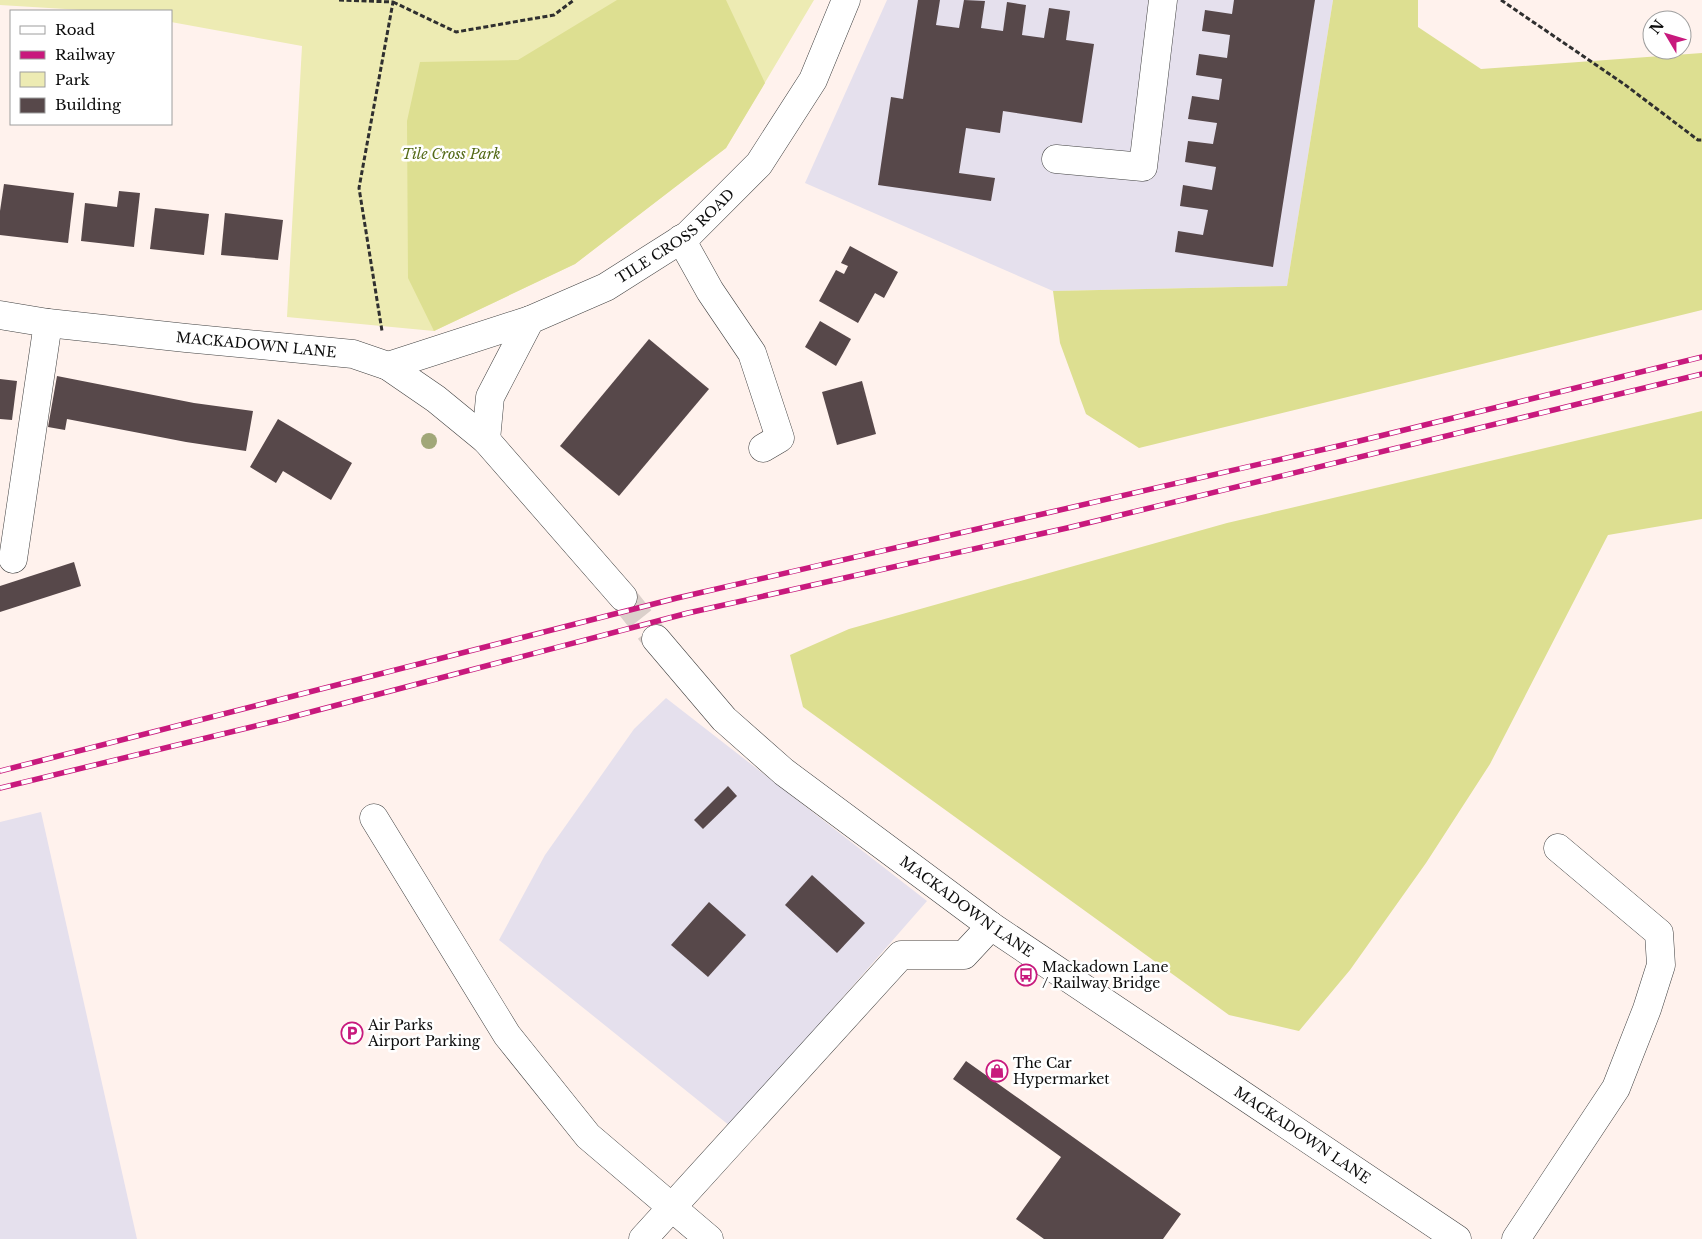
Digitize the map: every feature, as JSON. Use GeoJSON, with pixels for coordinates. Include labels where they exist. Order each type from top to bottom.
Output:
{"type":"FeatureCollection","features":[{"type":"Feature","properties":{"kind":"street","name":"TILE CROSS ROAD"},"geometry":{"type":"LineString","coordinates":[[388,366],[530,320],[606,287],[688,234],[759,164],[814,80],[846,0]]}},
{"type":"Feature","properties":{"kind":"street"},"geometry":{"type":"LineString","coordinates":[[1056,160],[1143,168],[1163,0]]}},
{"type":"Feature","properties":{"kind":"street"},"geometry":{"type":"LineString","coordinates":[[681,239],[710,291],[752,353],[780,438],[763,448]]}},
{"type":"Feature","properties":{"kind":"street","name":"MACKADOWN LANE"},"geometry":{"type":"LineString","coordinates":[[0,315],[48,322],[353,354],[388,366],[436,399],[486,440],[623,597]]}},
{"type":"Feature","properties":{"kind":"street"},"geometry":{"type":"LineString","coordinates":[[486,440],[490,397],[530,320]]}},
{"type":"Feature","properties":{"kind":"street"},"geometry":{"type":"LineString","coordinates":[[13,558],[48,322]]}},
{"type":"Feature","properties":{"kind":"street","name":"MACKADOWN LANE"},"geometry":{"type":"LineString","coordinates":[[656,639],[724,719],[784,772],[991,926],[1457,1239]]}},
{"type":"Feature","properties":{"kind":"street"},"geometry":{"type":"LineString","coordinates":[[374,818],[507,1035],[588,1136],[709,1239]]}},
{"type":"Feature","properties":{"kind":"street"},"geometry":{"type":"LineString","coordinates":[[1516,1239],[1616,1088],[1647,1009],[1661,965],[1659,933],[1558,848]]}},
{"type":"Feature","properties":{"kind":"street"},"geometry":{"type":"LineString","coordinates":[[643,1239],[901,955],[964,955],[991,926]]}},
{"type":"Feature","properties":{"kind":"path"},"geometry":{"type":"LineString","coordinates":[[339,0],[393,2],[456,32],[554,14],[574,0]]}},
{"type":"Feature","properties":{"kind":"path"},"geometry":{"type":"LineString","coordinates":[[1501,0],[1624,84],[1698,140],[1702,140]]}},
{"type":"Feature","properties":{"kind":"path"},"geometry":{"type":"LineString","coordinates":[[388,366],[359,188],[393,2]]}},
{"type":"Feature","properties":{"kind":"shaded area"},"geometry":{"type":"Polygon","coordinates":[[[887,0],[1333,0],[1287,286],[1053,291],[805,183],[887,0]]]}},
{"type":"Feature","properties":{"kind":"shaded area"},"geometry":{"type":"Polygon","coordinates":[[[666,698],[927,901],[730,1126],[499,940],[545,855],[634,729],[666,698]]]}},
{"type":"Feature","properties":{"kind":"shaded area"},"geometry":{"type":"Polygon","coordinates":[[[41,812],[137,1239],[0,1239],[0,822],[41,812]]]}},
{"type":"Feature","properties":{"kind":"green space","name":"Tile Cross Park"},"geometry":{"type":"Polygon","coordinates":[[[0,0],[814,0],[726,148],[575,264],[434,331],[287,317],[302,46],[172,22],[172,10],[82,10],[0,5],[0,0]]]}},
{"type":"Feature","properties":{"kind":"green space"},"geometry":{"type":"Polygon","coordinates":[[[617,0],[726,0],[765,83],[726,148],[575,264],[434,331],[408,278],[407,121],[420,62],[518,60],[617,0]]]}},
{"type":"Feature","properties":{"kind":"green space"},"geometry":{"type":"Polygon","coordinates":[[[1333,0],[1418,0],[1418,27],[1481,69],[1642,57],[1642,60],[1692,60],[1692,54],[1702,53],[1702,310],[1139,448],[1086,414],[1060,343],[1053,291],[1287,286],[1333,0]]]}},
{"type":"Feature","properties":{"kind":"green space"},"geometry":{"type":"Polygon","coordinates":[[[1702,411],[1702,519],[1608,535],[1490,764],[1426,863],[1350,970],[1299,1031],[1229,1015],[803,707],[790,655],[849,629],[1227,523],[1702,411]]]}},
{"type":"Feature","properties":{"kind":"building"},"geometry":{"type":"Polygon","coordinates":[[[918,0],[940,0],[936,25],[959,28],[964,0],[985,1],[981,28],[1003,31],[1007,2],[1026,5],[1022,35],[1044,38],[1049,8],[1070,11],[1066,40],[1094,44],[1082,123],[1003,111],[1000,133],[966,128],[959,173],[995,178],[991,201],[878,185],[891,97],[903,99],[918,0]]]}},
{"type":"Feature","properties":{"kind":"building"},"geometry":{"type":"Polygon","coordinates":[[[1234,0],[1315,0],[1273,267],[1175,252],[1178,231],[1203,235],[1208,210],[1180,206],[1183,185],[1212,190],[1216,167],[1185,162],[1188,141],[1213,144],[1217,123],[1188,119],[1192,96],[1219,100],[1222,79],[1196,75],[1199,54],[1227,58],[1230,35],[1202,31],[1205,10],[1232,14],[1234,0]]]}},
{"type":"Feature","properties":{"kind":"building"},"geometry":{"type":"Polygon","coordinates":[[[4,184],[74,193],[68,243],[0,235],[0,211],[4,184]]]}},
{"type":"Feature","properties":{"kind":"building"},"geometry":{"type":"Polygon","coordinates":[[[119,191],[140,193],[134,247],[81,241],[85,203],[117,207],[119,191]]]}},
{"type":"Feature","properties":{"kind":"building"},"geometry":{"type":"Polygon","coordinates":[[[155,208],[209,214],[204,255],[150,249],[155,208]]]}},
{"type":"Feature","properties":{"kind":"building"},"geometry":{"type":"Polygon","coordinates":[[[225,213],[283,220],[278,260],[221,255],[225,213]]]}},
{"type":"Feature","properties":{"kind":"building"},"geometry":{"type":"Polygon","coordinates":[[[850,246],[898,272],[884,298],[875,293],[858,323],[819,301],[836,270],[844,274],[848,266],[841,263],[850,246]]]}},
{"type":"Feature","properties":{"kind":"building"},"geometry":{"type":"Polygon","coordinates":[[[820,321],[851,339],[836,366],[805,347],[820,321]]]}},
{"type":"Feature","properties":{"kind":"building"},"geometry":{"type":"Polygon","coordinates":[[[649,339],[709,389],[619,496],[560,446],[649,339]]]}},
{"type":"Feature","properties":{"kind":"building"},"geometry":{"type":"Polygon","coordinates":[[[57,376],[194,403],[253,411],[246,451],[186,442],[67,419],[65,430],[48,427],[57,376]]]}},
{"type":"Feature","properties":{"kind":"building"},"geometry":{"type":"Polygon","coordinates":[[[0,379],[17,381],[12,420],[0,419],[0,379]]]}},
{"type":"Feature","properties":{"kind":"building"},"geometry":{"type":"Polygon","coordinates":[[[862,381],[876,434],[837,445],[822,392],[862,381]]]}},
{"type":"Feature","properties":{"kind":"building"},"geometry":{"type":"Polygon","coordinates":[[[278,419],[352,463],[331,500],[283,471],[276,483],[250,467],[278,419]]]}},
{"type":"Feature","properties":{"kind":"building"},"geometry":{"type":"Polygon","coordinates":[[[74,562],[81,586],[0,612],[0,586],[74,562]]]}},
{"type":"Feature","properties":{"kind":"building"},"geometry":{"type":"Polygon","coordinates":[[[728,786],[737,796],[703,829],[694,820],[728,786]]]}},
{"type":"Feature","properties":{"kind":"building"},"geometry":{"type":"Polygon","coordinates":[[[812,875],[865,923],[837,953],[785,905],[812,875]]]}},
{"type":"Feature","properties":{"kind":"building"},"geometry":{"type":"Polygon","coordinates":[[[709,902],[746,935],[708,977],[671,945],[709,902]]]}},
{"type":"Feature","properties":{"kind":"building"},"geometry":{"type":"Polygon","coordinates":[[[966,1061],[1181,1214],[1163,1239],[1044,1239],[1016,1219],[1061,1157],[953,1079],[966,1061]]]}},
{"type":"Feature","properties":{"kind":"tunnel"},"geometry":{"type":"LineString","coordinates":[[623,597],[656,639]]}},
{"type":"Feature","properties":{"kind":"railway"},"geometry":{"type":"LineString","coordinates":[[0,771],[677,598],[1347,444],[1702,357]]}},
{"type":"Feature","properties":{"kind":"railway"},"geometry":{"type":"LineString","coordinates":[[0,788],[284,719],[688,613],[1067,528],[1702,374]]}},
{"type":"Feature","properties":{"kind":"place","name":"Mackadown Lane / Railway Bridge"},"geometry":{"type":"Point","coordinates":[1026,975]}},
{"type":"Feature","properties":{"kind":"place","name":"Air Parks Airport Parking"},"geometry":{"type":"Point","coordinates":[352,1033]}},
{"type":"Feature","properties":{"kind":"place","name":"The Car Hypermarket"},"geometry":{"type":"Point","coordinates":[997,1071]}}]}
